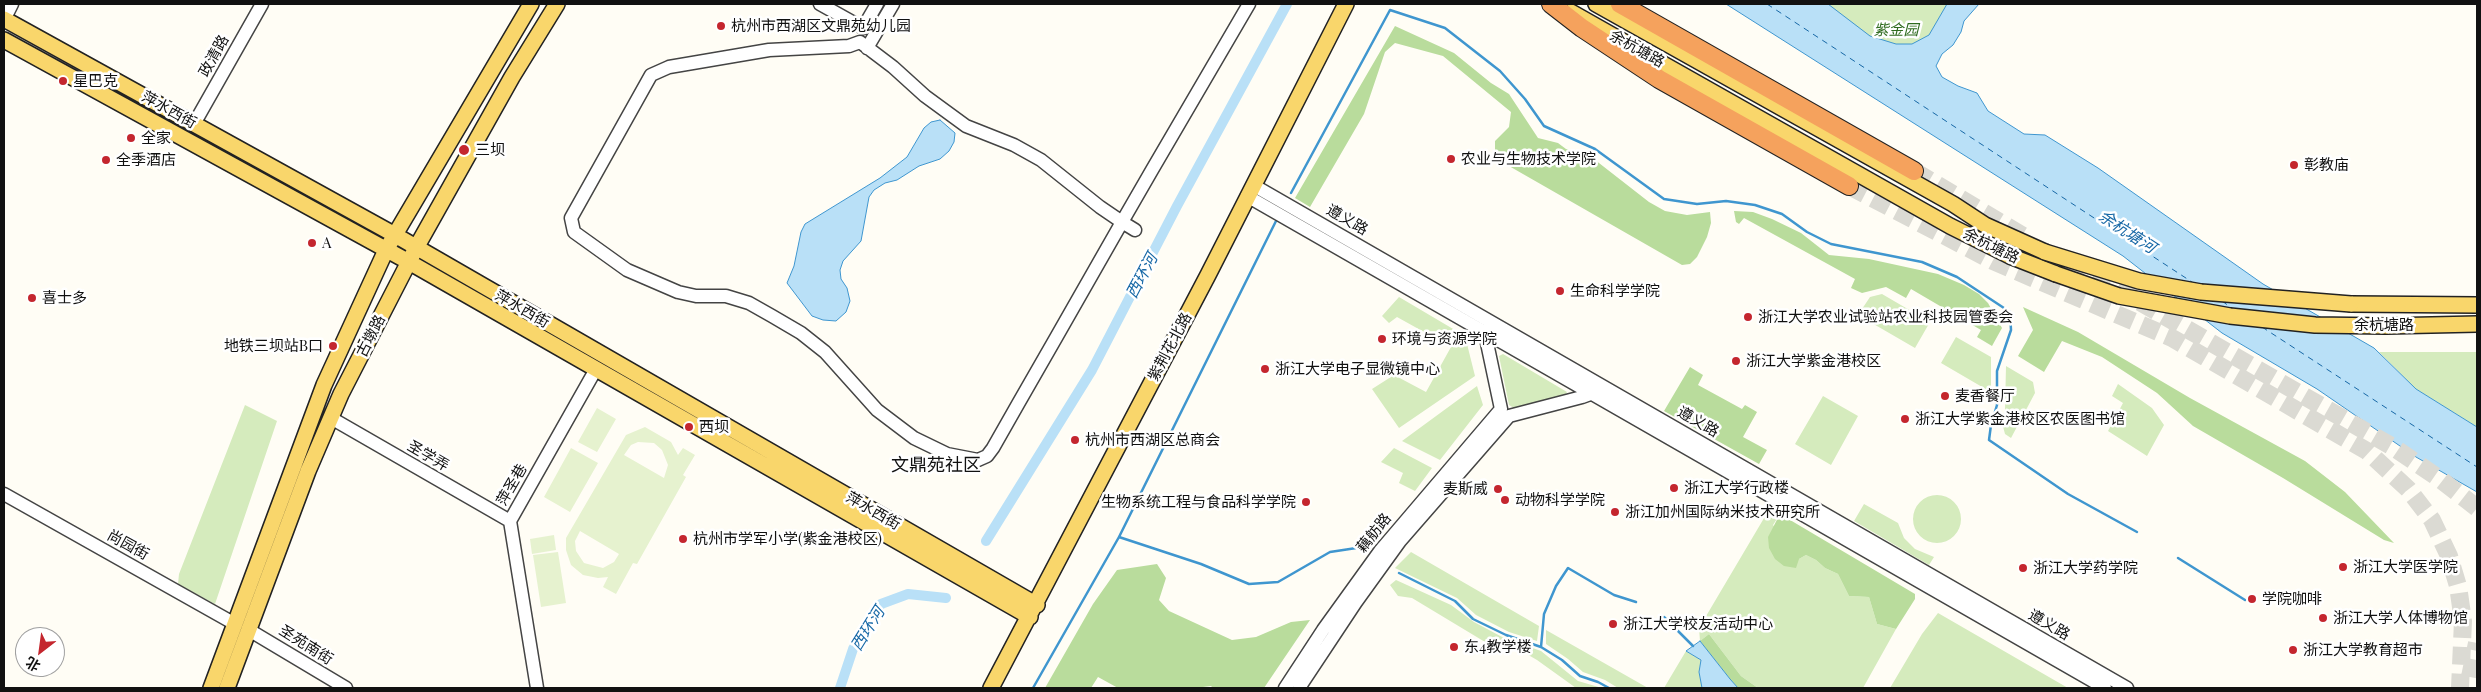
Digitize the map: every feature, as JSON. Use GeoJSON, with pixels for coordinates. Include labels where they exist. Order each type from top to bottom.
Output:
{"type":"FeatureCollection","features":[{"type":"Feature","properties":{"kind":"highway"},"geometry":{"type":"LineString","coordinates":[[1551,4],[1582,28],[1659,78],[1849,186]]}},
{"type":"Feature","properties":{"kind":"highway"},"geometry":{"type":"LineString","coordinates":[[1620,4],[1914,172]]}},
{"type":"Feature","properties":{"kind":"main road","name":"古墩路"},"geometry":{"type":"LineString","coordinates":[[228,688],[242,627],[324,384],[386,250],[531,4]]}},
{"type":"Feature","properties":{"kind":"main road","name":"古墩路"},"geometry":{"type":"LineString","coordinates":[[210,688],[242,627],[331,418],[416,248],[512,77],[557,4]]}},
{"type":"Feature","properties":{"kind":"main road","name":"紫荆花北路"},"geometry":{"type":"LineString","coordinates":[[991,688],[1033,611],[1346,4]]}},
{"type":"Feature","properties":{"kind":"main road","name":"余杭塘路"},"geometry":{"type":"LineString","coordinates":[[1556,4],[1950,226],[2010,256],[2056,274],[2120,296],[2213,314],[2315,325],[2477,324]]}},
{"type":"Feature","properties":{"kind":"main road","name":"余杭塘路"},"geometry":{"type":"LineString","coordinates":[[1596,4],[1953,204],[1985,225],[2045,252],[2139,281],[2201,292],[2351,304],[2477,305]]}},
{"type":"Feature","properties":{"kind":"main road","name":"萍水西街"},"geometry":{"type":"LineString","coordinates":[[4,19],[395,235],[943,560],[1033,611]]}},
{"type":"Feature","properties":{"kind":"main road","name":"萍水西街"},"geometry":{"type":"LineString","coordinates":[[4,40],[409,262],[596,370],[943,560]]}},
{"type":"Feature","properties":{"kind":"street"},"geometry":{"type":"LineString","coordinates":[[4,19],[12,4]]}},
{"type":"Feature","properties":{"kind":"street","name":"政清路"},"geometry":{"type":"LineString","coordinates":[[194,124],[262,4]]}},
{"type":"Feature","properties":{"kind":"street"},"geometry":{"type":"LineString","coordinates":[[820,4],[863,28],[877,4]]}},
{"type":"Feature","properties":{"kind":"street"},"geometry":{"type":"LineString","coordinates":[[867,48],[893,4]]}},
{"type":"Feature","properties":{"kind":"street"},"geometry":{"type":"LineString","coordinates":[[1135,230],[1122,222],[1041,160],[1014,145],[966,126],[925,96],[893,67],[860,42],[849,46],[769,50],[669,67],[651,76],[570,218],[574,232],[614,262],[656,284],[696,296],[726,296],[750,303],[801,333],[825,352],[877,410],[914,438],[947,454],[978,460],[987,456],[994,448],[1122,222],[1249,4]]}},
{"type":"Feature","properties":{"kind":"street","name":"遵义路"},"geometry":{"type":"LineString","coordinates":[[1250,191],[1595,388],[2103,683],[2127,688]]}},
{"type":"Feature","properties":{"kind":"street"},"geometry":{"type":"LineString","coordinates":[[1490,328],[1487,343],[1505,412],[1595,388]]}},
{"type":"Feature","properties":{"kind":"street","name":"萍圣巷"},"geometry":{"type":"LineString","coordinates":[[537,688],[510,521],[596,370]]}},
{"type":"Feature","properties":{"kind":"street","name":"藕舫路"},"geometry":{"type":"LineString","coordinates":[[1285,688],[1328,622],[1380,551],[1505,412]]}},
{"type":"Feature","properties":{"kind":"street","name":"藕舫路"},"geometry":{"type":"LineString","coordinates":[[1299,688],[1356,602],[1400,541],[1505,412]]}},
{"type":"Feature","properties":{"kind":"street","name":"圣学弄"},"geometry":{"type":"LineString","coordinates":[[331,418],[510,521]]}},
{"type":"Feature","properties":{"kind":"street","name":"尚园街"},"geometry":{"type":"LineString","coordinates":[[4,494],[242,627]]}},
{"type":"Feature","properties":{"kind":"street","name":"圣苑南街"},"geometry":{"type":"LineString","coordinates":[[242,627],[346,688]]}},
{"type":"Feature","properties":{"kind":"green space","name":"紫金园"},"geometry":{"type":"Polygon","coordinates":[[[1805,4],[1962,4],[1930,42],[1894,62],[1805,4]]]}},
{"type":"Feature","properties":{"kind":"green space"},"geometry":{"type":"Polygon","coordinates":[[[1395,26],[1454,53],[1491,83],[1509,94],[1538,138],[1558,143],[1566,149],[1590,156],[1649,202],[1665,211],[1687,215],[1710,212],[1711,223],[1707,237],[1697,257],[1690,264],[1682,265],[1495,158],[1495,141],[1509,127],[1511,112],[1443,56],[1395,43],[1385,52],[1364,114],[1310,207],[1295,198],[1395,26]]]}},
{"type":"Feature","properties":{"kind":"green space"},"geometry":{"type":"Polygon","coordinates":[[[1734,211],[1753,212],[1772,219],[1801,233],[1829,255],[1869,259],[1938,274],[1964,285],[1979,294],[1988,303],[2002,328],[1992,346],[1977,337],[1981,330],[1911,289],[1906,298],[1886,287],[1862,293],[1851,288],[1855,279],[1744,218],[1739,224],[1736,222],[1734,211]]]}},
{"type":"Feature","properties":{"kind":"green space"},"geometry":{"type":"Polygon","coordinates":[[[1882,294],[1930,322],[1915,348],[1858,315],[1870,297],[1882,294]]]}},
{"type":"Feature","properties":{"kind":"green space"},"geometry":{"type":"Polygon","coordinates":[[[1399,297],[1465,336],[1475,376],[1399,428],[1372,389],[1394,375],[1426,392],[1451,347],[1397,317],[1389,323],[1382,316],[1399,297]]]}},
{"type":"Feature","properties":{"kind":"green space"},"geometry":{"type":"Polygon","coordinates":[[[2023,307],[2078,332],[2190,398],[2305,461],[2345,492],[2394,543],[2384,540],[2193,426],[2157,393],[2102,357],[2062,341],[2044,372],[2018,356],[2033,330],[2023,307]]]}},
{"type":"Feature","properties":{"kind":"green space"},"geometry":{"type":"Polygon","coordinates":[[[1956,337],[1991,357],[1991,386],[1989,391],[1941,363],[1956,337]]]}},
{"type":"Feature","properties":{"kind":"green space"},"geometry":{"type":"Polygon","coordinates":[[[2379,352],[2477,352],[2477,427],[2416,389],[2379,352]]]}},
{"type":"Feature","properties":{"kind":"green space"},"geometry":{"type":"Polygon","coordinates":[[[1503,354],[1567,392],[1564,397],[1514,408],[1509,405],[1499,356],[1503,354]]]}},
{"type":"Feature","properties":{"kind":"green space"},"geometry":{"type":"Polygon","coordinates":[[[2006,366],[2033,382],[2035,393],[2011,438],[2005,434],[2001,419],[2005,410],[2006,366]]]}},
{"type":"Feature","properties":{"kind":"green space"},"geometry":{"type":"Polygon","coordinates":[[[1690,367],[1703,375],[1698,385],[1742,409],[1745,405],[1757,412],[1743,437],[1767,450],[1759,464],[1664,411],[1690,367]]]}},
{"type":"Feature","properties":{"kind":"green space"},"geometry":{"type":"Polygon","coordinates":[[[2118,384],[2152,408],[2164,425],[2147,456],[2108,431],[2123,403],[2112,396],[2118,384]]]}},
{"type":"Feature","properties":{"kind":"green space"},"geometry":{"type":"Polygon","coordinates":[[[1477,386],[1483,405],[1440,460],[1402,441],[1477,386]]]}},
{"type":"Feature","properties":{"kind":"green space"},"geometry":{"type":"Polygon","coordinates":[[[1823,396],[1858,416],[1831,465],[1795,444],[1823,396]]]}},
{"type":"Feature","properties":{"kind":"green space"},"geometry":{"type":"Polygon","coordinates":[[[245,405],[277,421],[215,604],[178,584],[179,574],[245,405]]]}},
{"type":"Feature","properties":{"kind":"green space"},"geometry":{"type":"Polygon","coordinates":[[[597,408],[616,419],[597,452],[578,442],[597,408]]]}},
{"type":"Feature","properties":{"kind":"green space"},"geometry":{"type":"Polygon","coordinates":[[[645,427],[671,442],[678,455],[683,448],[695,455],[683,475],[686,477],[637,564],[633,563],[616,594],[603,587],[608,577],[598,578],[583,575],[571,565],[566,550],[566,538],[626,435],[645,427]],[[638,442],[631,445],[624,455],[664,478],[668,465],[662,450],[654,443],[638,442]],[[580,531],[575,541],[576,551],[584,563],[603,568],[614,562],[619,554],[580,531]]]}},
{"type":"Feature","properties":{"kind":"green space"},"geometry":{"type":"Polygon","coordinates":[[[571,448],[598,463],[570,512],[544,497],[571,448]]]}},
{"type":"Feature","properties":{"kind":"green space"},"geometry":{"type":"Polygon","coordinates":[[[1394,448],[1432,468],[1415,491],[1399,483],[1403,473],[1381,462],[1394,448]]]}},
{"type":"Feature","properties":{"kind":"green space"},"geometry":{"type":"Polygon","coordinates":[[[1937,495],[1946,497],[1954,502],[1959,510],[1961,519],[1959,528],[1954,536],[1946,541],[1937,543],[1928,541],[1920,536],[1915,528],[1913,519],[1915,510],[1920,502],[1928,497],[1937,495]]]}},
{"type":"Feature","properties":{"kind":"green space"},"geometry":{"type":"Polygon","coordinates":[[[1864,504],[1898,523],[1904,538],[1915,549],[1934,557],[1929,565],[1854,521],[1864,504]]]}},
{"type":"Feature","properties":{"kind":"green space"},"geometry":{"type":"Polygon","coordinates":[[[1770,508],[1780,514],[1773,525],[1799,559],[1806,555],[1838,574],[1849,596],[1869,597],[1877,624],[1896,629],[1863,688],[1758,688],[1741,676],[1709,634],[1700,641],[1699,628],[1770,508]]]}},
{"type":"Feature","properties":{"kind":"green space"},"geometry":{"type":"Polygon","coordinates":[[[1780,514],[1915,594],[1915,599],[1896,629],[1877,624],[1869,597],[1849,596],[1838,574],[1825,568],[1816,560],[1806,555],[1799,559],[1796,568],[1784,566],[1775,559],[1769,548],[1768,537],[1780,514]]]}},
{"type":"Feature","properties":{"kind":"green space"},"geometry":{"type":"Polygon","coordinates":[[[554,535],[556,550],[532,554],[530,539],[554,535]]]}},
{"type":"Feature","properties":{"kind":"green space"},"geometry":{"type":"Polygon","coordinates":[[[558,552],[566,603],[541,607],[533,555],[558,552]]]}},
{"type":"Feature","properties":{"kind":"green space"},"geometry":{"type":"Polygon","coordinates":[[[1411,552],[1539,626],[1537,641],[1509,632],[1476,615],[1457,598],[1395,568],[1411,552]]]}},
{"type":"Feature","properties":{"kind":"green space"},"geometry":{"type":"Polygon","coordinates":[[[1157,564],[1166,578],[1159,600],[1169,611],[1232,640],[1256,637],[1291,622],[1310,620],[1264,688],[1213,688],[1211,686],[1195,688],[1118,688],[1098,677],[1091,688],[1045,688],[1093,604],[1117,570],[1157,564]]]}},
{"type":"Feature","properties":{"kind":"green space"},"geometry":{"type":"Polygon","coordinates":[[[1396,580],[1451,605],[1474,622],[1504,638],[1541,651],[1578,681],[1602,688],[1576,688],[1537,660],[1504,641],[1495,648],[1412,598],[1398,596],[1390,585],[1396,580]]]}},
{"type":"Feature","properties":{"kind":"green space"},"geometry":{"type":"Polygon","coordinates":[[[1938,613],[2068,688],[1890,688],[1922,634],[1938,613]]]}},
{"type":"Feature","properties":{"kind":"green space"},"geometry":{"type":"Polygon","coordinates":[[[1546,630],[1648,688],[1618,688],[1605,680],[1583,672],[1546,644],[1546,630]]]}},
{"type":"Feature","properties":{"kind":"green space"},"geometry":{"type":"Polygon","coordinates":[[[1709,634],[1741,676],[1758,688],[1738,688],[1700,641],[1709,634]]]}},
{"type":"Feature","properties":{"kind":"green space"},"geometry":{"type":"Polygon","coordinates":[[[1686,651],[1701,660],[1699,672],[1702,688],[1664,688],[1686,651]]]}},
{"type":"Feature","properties":{"kind":"water","name":"余杭塘河"},"geometry":{"type":"Polygon","coordinates":[[[1726,4],[1828,4],[1870,36],[1896,44],[1912,44],[1929,35],[1947,4],[1979,4],[1964,21],[1961,32],[1953,45],[1942,54],[1936,66],[1942,77],[1958,86],[1977,93],[1988,111],[2024,134],[2045,135],[2098,168],[2263,284],[2374,348],[2416,389],[2477,427],[2477,492],[2416,457],[2317,389],[2222,333],[2123,256],[1726,4]]]}},
{"type":"Feature","properties":{"kind":"water"},"geometry":{"type":"Polygon","coordinates":[[[940,120],[955,133],[954,142],[949,151],[940,159],[919,166],[897,180],[885,183],[874,190],[869,197],[861,241],[843,261],[840,270],[841,279],[847,288],[850,301],[846,312],[836,321],[823,320],[812,316],[787,283],[794,266],[801,232],[805,224],[880,178],[907,157],[924,128],[931,122],[940,120]]]}},
{"type":"Feature","properties":{"kind":"water"},"geometry":{"type":"Polygon","coordinates":[[[1700,641],[1738,688],[1702,688],[1699,672],[1701,660],[1686,651],[1700,641]]]}},
{"type":"Feature","properties":{"kind":"waterway","name":"西环河"},"geometry":{"type":"LineString","coordinates":[[986,541],[1092,370],[1177,206],[1287,4]]}},
{"type":"Feature","properties":{"kind":"waterway"},"geometry":{"type":"LineString","coordinates":[[1291,193],[1390,10],[1445,28],[1500,71],[1525,99],[1544,126],[1595,149],[1664,199],[1697,204],[1726,201],[1755,205],[1782,214],[1807,232],[1831,244],[1922,262],[1957,277],[2010,312],[2011,330],[1997,371],[1997,405],[1989,440],[2068,494],[2137,532]]}},
{"type":"Feature","properties":{"kind":"waterway"},"geometry":{"type":"LineString","coordinates":[[1033,688],[1119,537],[1276,221]]}},
{"type":"Feature","properties":{"kind":"waterway"},"geometry":{"type":"LineString","coordinates":[[1119,537],[1201,564],[1249,584],[1278,582],[1330,552],[1363,547]]}},
{"type":"Feature","properties":{"kind":"waterway"},"geometry":{"type":"LineString","coordinates":[[2178,558],[2245,600]]}},
{"type":"Feature","properties":{"kind":"waterway"},"geometry":{"type":"LineString","coordinates":[[1541,647],[1544,614],[1556,586],[1568,568],[1614,595],[1636,602]]}},
{"type":"Feature","properties":{"kind":"waterway"},"geometry":{"type":"LineString","coordinates":[[1399,573],[1455,601],[1473,619],[1506,635],[1541,647],[1562,660],[1580,676],[1609,688]]}},
{"type":"Feature","properties":{"kind":"waterway","name":"西环河"},"geometry":{"type":"LineString","coordinates":[[840,688],[853,649],[881,604],[908,594],[946,598]]}},
{"type":"Feature","properties":{"kind":"waterway"},"geometry":{"type":"LineString","coordinates":[[1664,617],[1693,646]]}},
{"type":"Feature","properties":{"kind":"ferry route"},"geometry":{"type":"LineString","coordinates":[[1767,4],[2195,284]]}},
{"type":"Feature","properties":{"kind":"ferry route"},"geometry":{"type":"LineString","coordinates":[[2222,301],[2233,309]]}},
{"type":"Feature","properties":{"kind":"ferry route"},"geometry":{"type":"LineString","coordinates":[[2262,327],[2477,467]]}},
{"type":"Feature","properties":{"kind":"tunnel"},"geometry":{"type":"LineString","coordinates":[[1914,171],[2030,240]]}},
{"type":"Feature","properties":{"kind":"tunnel"},"geometry":{"type":"LineString","coordinates":[[1849,186],[1993,261],[2172,338],[2367,451],[2408,489],[2432,520],[2449,556],[2458,586],[2463,621],[2460,688]]}},
{"type":"Feature","properties":{"kind":"tunnel"},"geometry":{"type":"LineString","coordinates":[[2070,262],[2393,447],[2440,479],[2477,508]]}},
{"type":"Feature","properties":{"kind":"tunnel"},"geometry":{"type":"LineString","coordinates":[[2470,677],[2477,643]]}},
{"type":"Feature","properties":{"kind":"place","name":"杭州市西湖区文鼎苑幼儿园"},"geometry":{"type":"Point","coordinates":[721,26]}},
{"type":"Feature","properties":{"kind":"place","name":"星巴克"},"geometry":{"type":"Point","coordinates":[63,81]}},
{"type":"Feature","properties":{"kind":"place","name":"全家"},"geometry":{"type":"Point","coordinates":[131,138]}},
{"type":"Feature","properties":{"kind":"place","name":"三坝"},"geometry":{"type":"Point","coordinates":[464,150]}},
{"type":"Feature","properties":{"kind":"place","name":"农业与生物技术学院"},"geometry":{"type":"Point","coordinates":[1451,159]}},
{"type":"Feature","properties":{"kind":"place","name":"全季酒店"},"geometry":{"type":"Point","coordinates":[106,160]}},
{"type":"Feature","properties":{"kind":"place","name":"彰教庙"},"geometry":{"type":"Point","coordinates":[2294,165]}},
{"type":"Feature","properties":{"kind":"place","name":"A"},"geometry":{"type":"Point","coordinates":[312,243]}},
{"type":"Feature","properties":{"kind":"place","name":"生命科学学院"},"geometry":{"type":"Point","coordinates":[1560,291]}},
{"type":"Feature","properties":{"kind":"place","name":"喜士多"},"geometry":{"type":"Point","coordinates":[32,298]}},
{"type":"Feature","properties":{"kind":"place","name":"浙江大学农业试验站农业科技园管委会"},"geometry":{"type":"Point","coordinates":[1748,317]}},
{"type":"Feature","properties":{"kind":"place","name":"环境与资源学院"},"geometry":{"type":"Point","coordinates":[1382,339]}},
{"type":"Feature","properties":{"kind":"place","name":"地铁三坝站B口"},"geometry":{"type":"Point","coordinates":[333,346]}},
{"type":"Feature","properties":{"kind":"place","name":"浙江大学紫金港校区"},"geometry":{"type":"Point","coordinates":[1736,361]}},
{"type":"Feature","properties":{"kind":"place","name":"浙江大学电子显微镜中心"},"geometry":{"type":"Point","coordinates":[1265,369]}},
{"type":"Feature","properties":{"kind":"place","name":"麦香餐厅"},"geometry":{"type":"Point","coordinates":[1945,396]}},
{"type":"Feature","properties":{"kind":"place","name":"浙江大学紫金港校区农医图书馆"},"geometry":{"type":"Point","coordinates":[1905,419]}},
{"type":"Feature","properties":{"kind":"place","name":"西坝"},"geometry":{"type":"Point","coordinates":[689,427]}},
{"type":"Feature","properties":{"kind":"place","name":"杭州市西湖区总商会"},"geometry":{"type":"Point","coordinates":[1075,440]}},
{"type":"Feature","properties":{"kind":"place","name":"浙江大学行政楼"},"geometry":{"type":"Point","coordinates":[1674,488]}},
{"type":"Feature","properties":{"kind":"place","name":"麦斯威"},"geometry":{"type":"Point","coordinates":[1498,489]}},
{"type":"Feature","properties":{"kind":"place","name":"动物科学学院"},"geometry":{"type":"Point","coordinates":[1505,500]}},
{"type":"Feature","properties":{"kind":"place","name":"生物系统工程与食品科学学院"},"geometry":{"type":"Point","coordinates":[1306,502]}},
{"type":"Feature","properties":{"kind":"place","name":"浙江加州国际纳米技术研究所"},"geometry":{"type":"Point","coordinates":[1615,512]}},
{"type":"Feature","properties":{"kind":"place","name":"杭州市学军小学(紫金港校区)"},"geometry":{"type":"Point","coordinates":[683,539]}},
{"type":"Feature","properties":{"kind":"place","name":"浙江大学医学院"},"geometry":{"type":"Point","coordinates":[2343,567]}},
{"type":"Feature","properties":{"kind":"place","name":"浙江大学药学院"},"geometry":{"type":"Point","coordinates":[2023,568]}},
{"type":"Feature","properties":{"kind":"place","name":"学院咖啡"},"geometry":{"type":"Point","coordinates":[2252,599]}},
{"type":"Feature","properties":{"kind":"place","name":"浙江大学人体博物馆"},"geometry":{"type":"Point","coordinates":[2323,618]}},
{"type":"Feature","properties":{"kind":"place","name":"浙江大学校友活动中心"},"geometry":{"type":"Point","coordinates":[1613,624]}},
{"type":"Feature","properties":{"kind":"place","name":"东4教学楼"},"geometry":{"type":"Point","coordinates":[1454,647]}},
{"type":"Feature","properties":{"kind":"place","name":"浙江大学教育超市"},"geometry":{"type":"Point","coordinates":[2293,650]}},
{"type":"Feature","properties":{"kind":"district","name":"文鼎苑社区"},"geometry":{"type":"Point","coordinates":[936,465]}}]}
